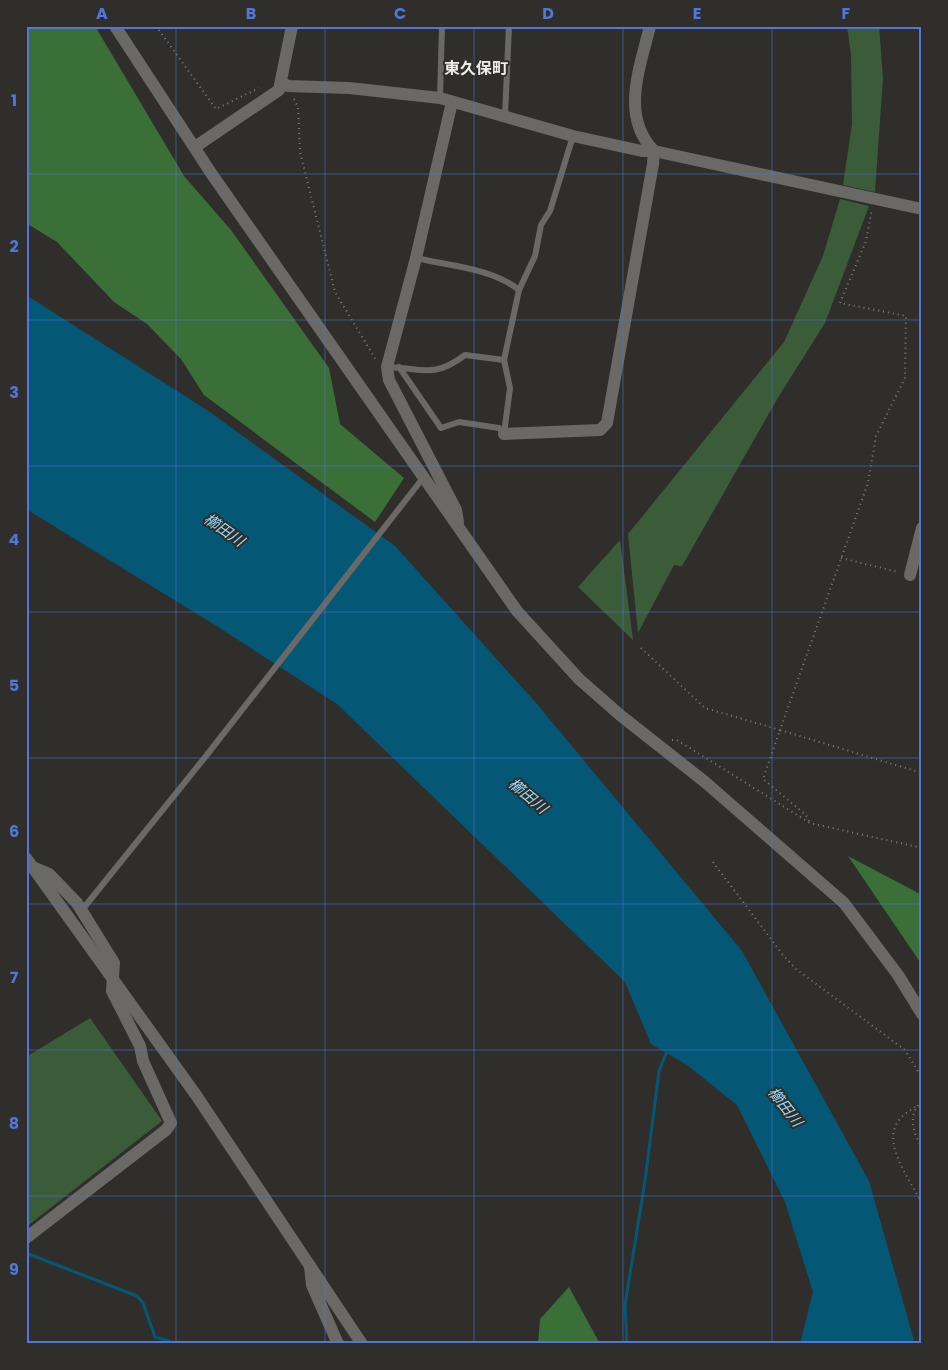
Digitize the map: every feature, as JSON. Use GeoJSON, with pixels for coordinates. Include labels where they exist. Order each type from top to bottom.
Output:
{"type":"FeatureCollection","features":[{"type":"Feature","properties":{"kind":"street"},"geometry":{"type":"LineString","coordinates":[[115,26],[419,483],[460,530],[517,611],[586,685],[620,715],[655,740],[844,903],[898,975],[922,1014]]}},
{"type":"Feature","properties":{"kind":"street"},"geometry":{"type":"LineString","coordinates":[[195,147],[279,90],[284,84],[292,26]]}},
{"type":"Feature","properties":{"kind":"street"},"geometry":{"type":"LineString","coordinates":[[650,26],[634,98],[634,112],[645,142],[654,151]]}},
{"type":"Feature","properties":{"kind":"street"},"geometry":{"type":"LineString","coordinates":[[284,84],[349,88],[446,100],[573,136],[642,151],[654,151],[922,209]]}},
{"type":"Feature","properties":{"kind":"street"},"geometry":{"type":"LineString","coordinates":[[446,100],[392,371],[456,510],[460,530]]}},
{"type":"Feature","properties":{"kind":"street"},"geometry":{"type":"LineString","coordinates":[[504,434],[600,430],[607,423],[654,151]]}},
{"type":"Feature","properties":{"kind":"street"},"geometry":{"type":"LineString","coordinates":[[910,575],[922,528]]}},
{"type":"Feature","properties":{"kind":"street"},"geometry":{"type":"LineString","coordinates":[[26,1238],[166,1130],[171,1123],[143,1061],[140,1046],[112,991],[114,963],[82,910],[49,874],[29,863]]}},
{"type":"Feature","properties":{"kind":"street"},"geometry":{"type":"LineString","coordinates":[[29,863],[196,1095],[362,1344]]}},
{"type":"Feature","properties":{"kind":"street"},"geometry":{"type":"LineString","coordinates":[[310,1266],[312,1285],[338,1344]]}},
{"type":"Feature","properties":{"kind":"lane"},"geometry":{"type":"LineString","coordinates":[[442,26],[446,100]]}},
{"type":"Feature","properties":{"kind":"lane"},"geometry":{"type":"LineString","coordinates":[[505,116],[509,26]]}},
{"type":"Feature","properties":{"kind":"lane"},"geometry":{"type":"LineString","coordinates":[[504,434],[510,388],[504,360],[519,290],[535,256],[541,225],[550,211],[573,136]]}},
{"type":"Feature","properties":{"kind":"lane"},"geometry":{"type":"LineString","coordinates":[[416,258],[489,274],[507,280],[519,290]]}},
{"type":"Feature","properties":{"kind":"lane"},"geometry":{"type":"LineString","coordinates":[[392,371],[439,370],[450,367],[466,355],[504,360]]}},
{"type":"Feature","properties":{"kind":"lane"},"geometry":{"type":"LineString","coordinates":[[392,371],[441,428],[459,422],[499,428],[504,434]]}},
{"type":"Feature","properties":{"kind":"lane"},"geometry":{"type":"LineString","coordinates":[[82,910],[419,483]]}},
{"type":"Feature","properties":{"kind":"path"},"geometry":{"type":"LineString","coordinates":[[156,26],[216,109],[262,88]]}},
{"type":"Feature","properties":{"kind":"path"},"geometry":{"type":"LineString","coordinates":[[284,84],[298,107],[300,152],[335,292],[392,371]]}},
{"type":"Feature","properties":{"kind":"path"},"geometry":{"type":"LineString","coordinates":[[810,823],[806,815],[763,779],[868,483],[876,436],[905,378],[906,316],[840,303],[866,241],[874,200]]}},
{"type":"Feature","properties":{"kind":"path"},"geometry":{"type":"LineString","coordinates":[[841,558],[910,575]]}},
{"type":"Feature","properties":{"kind":"path"},"geometry":{"type":"LineString","coordinates":[[641,648],[705,708],[922,773]]}},
{"type":"Feature","properties":{"kind":"path"},"geometry":{"type":"LineString","coordinates":[[655,740],[677,740],[810,823],[922,848]]}},
{"type":"Feature","properties":{"kind":"path"},"geometry":{"type":"LineString","coordinates":[[713,862],[783,955],[796,969],[905,1050],[922,1078]]}},
{"type":"Feature","properties":{"kind":"path"},"geometry":{"type":"LineString","coordinates":[[922,1102],[897,1122],[892,1137],[898,1156],[922,1204]]}},
{"type":"Feature","properties":{"kind":"path"},"geometry":{"type":"LineString","coordinates":[[915,1107],[912,1116],[914,1128],[922,1148]]}},
{"type":"Feature","properties":{"kind":"green space"},"geometry":{"type":"Polygon","coordinates":[[[26,26],[95,26],[184,176],[231,230],[329,368],[340,424],[404,478],[375,522],[204,395],[181,359],[147,324],[114,302],[57,242],[26,223],[26,26]]]}},
{"type":"Feature","properties":{"kind":"green space"},"geometry":{"type":"Polygon","coordinates":[[[847,26],[879,26],[883,78],[875,192],[843,185],[852,124],[851,54],[847,26]]]}},
{"type":"Feature","properties":{"kind":"green space"},"geometry":{"type":"Polygon","coordinates":[[[840,199],[869,206],[825,323],[779,396],[682,566],[674,565],[638,633],[628,534],[784,342],[823,256],[840,199]]]}},
{"type":"Feature","properties":{"kind":"green space"},"geometry":{"type":"Polygon","coordinates":[[[620,540],[633,640],[578,587],[620,540]]]}},
{"type":"Feature","properties":{"kind":"green space"},"geometry":{"type":"Polygon","coordinates":[[[848,856],[922,895],[922,965],[848,856]]]}},
{"type":"Feature","properties":{"kind":"green space"},"geometry":{"type":"Polygon","coordinates":[[[90,1018],[162,1121],[26,1227],[26,1057],[90,1018]]]}},
{"type":"Feature","properties":{"kind":"green space"},"geometry":{"type":"Polygon","coordinates":[[[569,1287],[600,1344],[538,1344],[540,1319],[569,1287]]]}},
{"type":"Feature","properties":{"kind":"water","name":"櫛田川"},"geometry":{"type":"Polygon","coordinates":[[[26,295],[207,410],[395,546],[537,704],[742,951],[869,1181],[915,1344],[800,1344],[813,1292],[785,1202],[737,1105],[687,1065],[651,1044],[625,982],[337,704],[215,625],[26,509],[26,295]]]}},
{"type":"Feature","properties":{"kind":"waterway"},"geometry":{"type":"LineString","coordinates":[[627,1344],[625,1305],[645,1181],[659,1071],[667,1051]]}},
{"type":"Feature","properties":{"kind":"waterway"},"geometry":{"type":"LineString","coordinates":[[26,1253],[137,1296],[143,1303],[155,1337],[179,1344]]}},
{"type":"Feature","properties":{"kind":"district","name":"東久保町"},"geometry":{"type":"Point","coordinates":[476,68]}}]}
